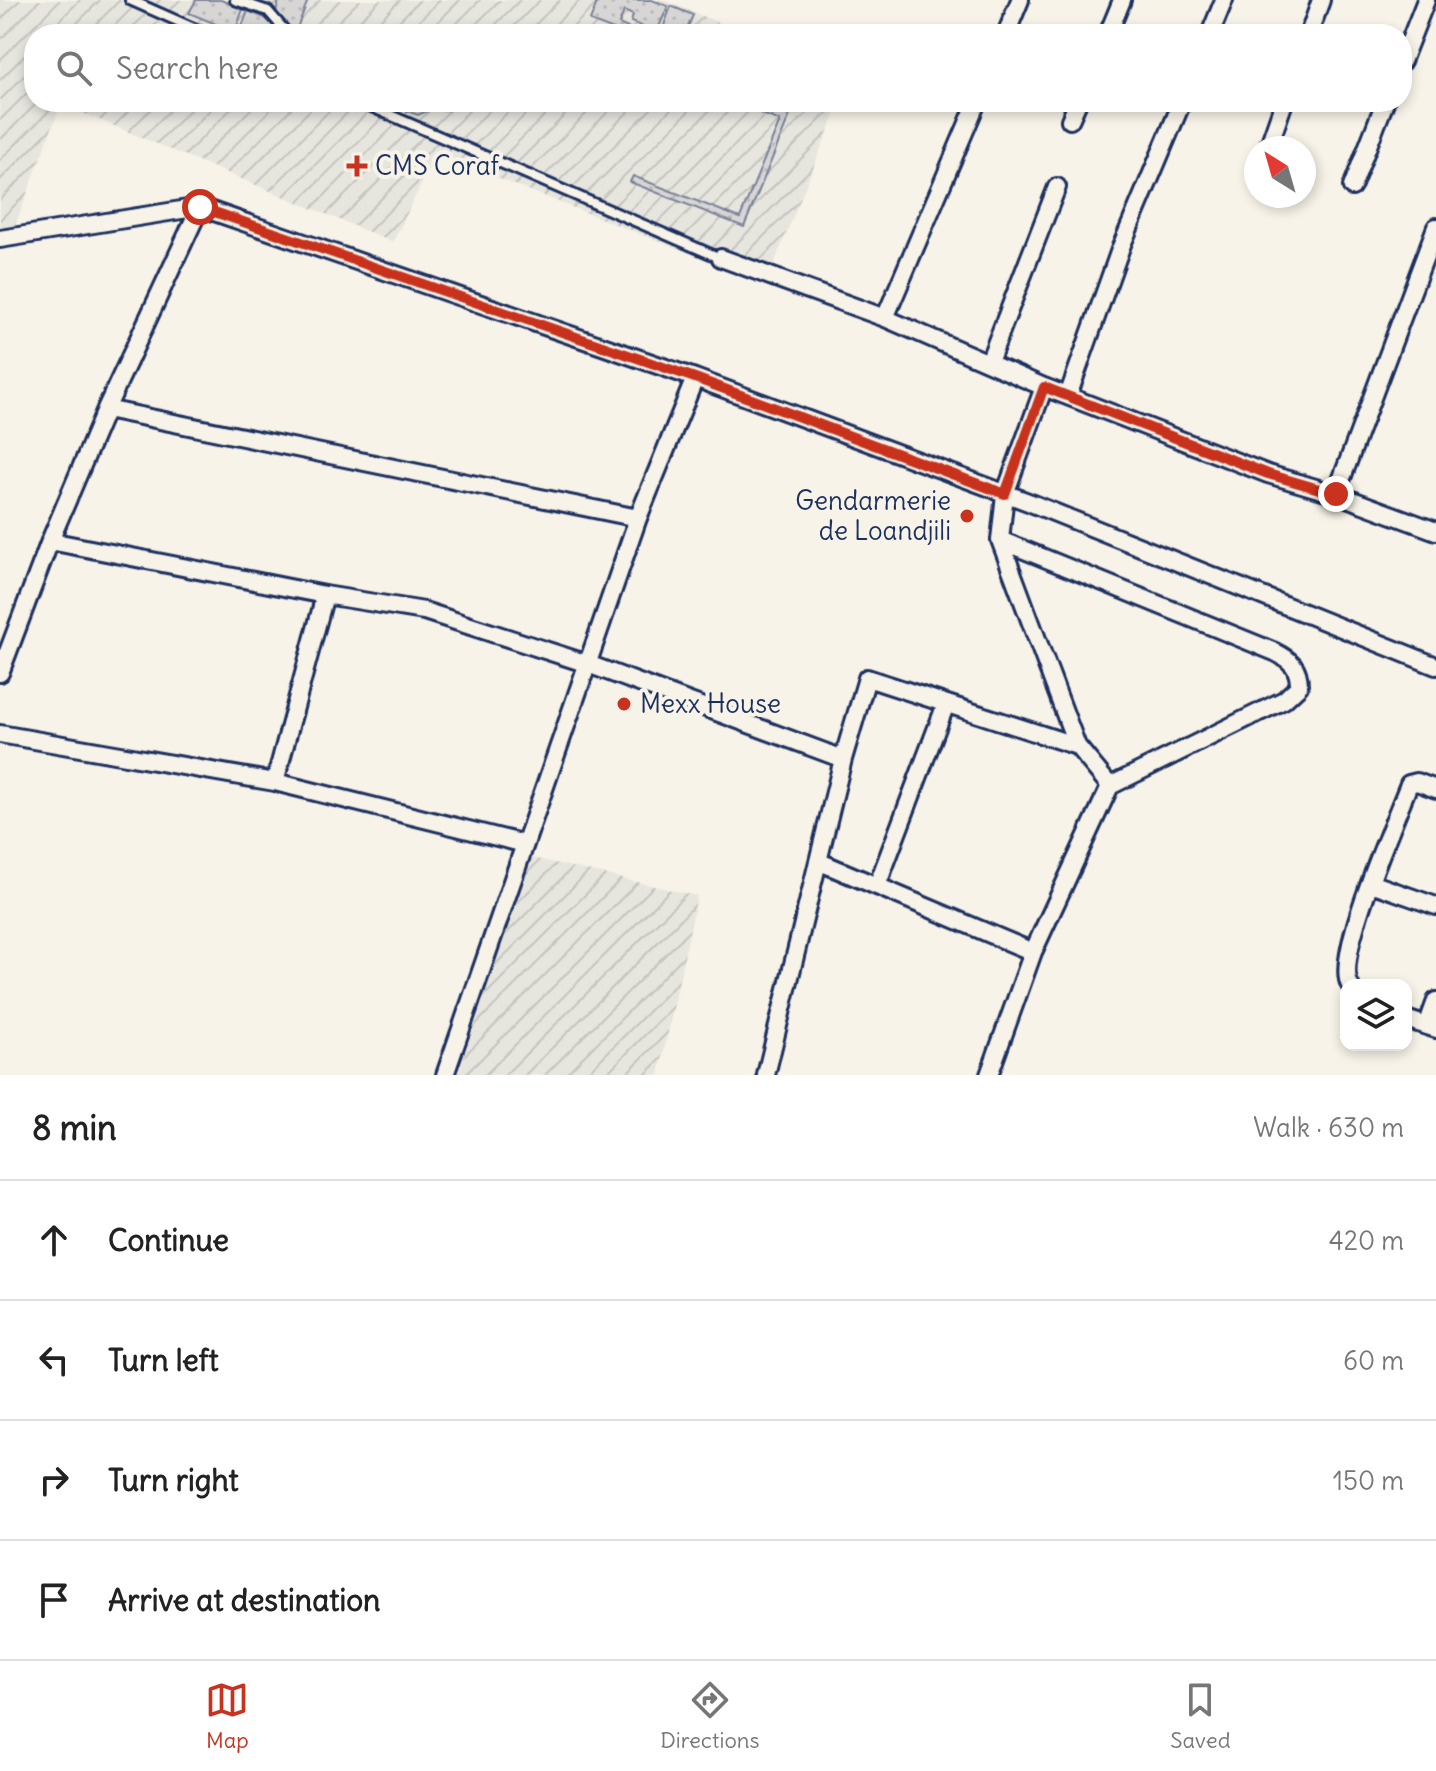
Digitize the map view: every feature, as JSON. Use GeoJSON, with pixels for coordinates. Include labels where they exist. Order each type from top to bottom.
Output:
{"type":"FeatureCollection","features":[{"type":"Feature","properties":{"kind":"street"},"geometry":{"type":"LineString","coordinates":[[1010,24],[1020,0]]}},
{"type":"Feature","properties":{"kind":"street"},"geometry":{"type":"LineString","coordinates":[[1112,24],[1122,0]]}},
{"type":"Feature","properties":{"kind":"street"},"geometry":{"type":"LineString","coordinates":[[1214,24],[1224,0]]}},
{"type":"Feature","properties":{"kind":"street"},"geometry":{"type":"LineString","coordinates":[[1313,24],[1321,0]]}},
{"type":"Feature","properties":{"kind":"street"},"geometry":{"type":"LineString","coordinates":[[1412,37],[1427,2]]}},
{"type":"Feature","properties":{"kind":"street"},"geometry":{"type":"LineString","coordinates":[[885,318],[973,112]]}},
{"type":"Feature","properties":{"kind":"street"},"geometry":{"type":"LineString","coordinates":[[1070,120],[1074,112]]}},
{"type":"Feature","properties":{"kind":"street"},"geometry":{"type":"LineString","coordinates":[[1068,396],[1121,247],[1178,112]]}},
{"type":"Feature","properties":{"kind":"street"},"geometry":{"type":"LineString","coordinates":[[1272,136],[1281,112]]}},
{"type":"Feature","properties":{"kind":"street"},"geometry":{"type":"LineString","coordinates":[[1352,187],[1381,112]]}},
{"type":"Feature","properties":{"kind":"street"},"geometry":{"type":"LineString","coordinates":[[989,362],[1057,187]]}},
{"type":"Feature","properties":{"kind":"street"},"geometry":{"type":"LineString","coordinates":[[0,673],[50,541],[106,409],[200,207]]}},
{"type":"Feature","properties":{"kind":"street"},"geometry":{"type":"LineString","coordinates":[[0,239],[200,207],[695,378],[1005,494],[1436,666]]}},
{"type":"Feature","properties":{"kind":"street"},"geometry":{"type":"LineString","coordinates":[[1336,494],[1436,227]]}},
{"type":"Feature","properties":{"kind":"street"},"geometry":{"type":"LineString","coordinates":[[721,258],[885,318],[1044,387],[1268,474],[1336,494],[1436,531]]}},
{"type":"Feature","properties":{"kind":"street"},"geometry":{"type":"LineString","coordinates":[[445,1075],[638,518],[695,378]]}},
{"type":"Feature","properties":{"kind":"street"},"geometry":{"type":"LineString","coordinates":[[1044,387],[1005,494],[1000,540],[1077,746],[1110,786]]}},
{"type":"Feature","properties":{"kind":"street"},"geometry":{"type":"LineString","coordinates":[[106,409],[638,518]]}},
{"type":"Feature","properties":{"kind":"street"},"geometry":{"type":"LineString","coordinates":[[989,1075],[1033,952],[1110,786],[1284,700],[1299,686],[1296,668],[1275,652],[1000,540]]}},
{"type":"Feature","properties":{"kind":"street"},"geometry":{"type":"LineString","coordinates":[[50,541],[325,595],[424,611],[588,664],[843,759]]}},
{"type":"Feature","properties":{"kind":"street"},"geometry":{"type":"LineString","coordinates":[[275,782],[325,595]]}},
{"type":"Feature","properties":{"kind":"street"},"geometry":{"type":"LineString","coordinates":[[766,1075],[843,759],[867,678],[1077,746]]}},
{"type":"Feature","properties":{"kind":"street"},"geometry":{"type":"LineString","coordinates":[[877,886],[946,704]]}},
{"type":"Feature","properties":{"kind":"street"},"geometry":{"type":"LineString","coordinates":[[0,734],[275,782],[525,844]]}},
{"type":"Feature","properties":{"kind":"street"},"geometry":{"type":"LineString","coordinates":[[1347,979],[1353,930],[1409,784],[1417,782],[1436,789]]}},
{"type":"Feature","properties":{"kind":"street"},"geometry":{"type":"LineString","coordinates":[[820,862],[1033,952]]}},
{"type":"Feature","properties":{"kind":"street"},"geometry":{"type":"LineString","coordinates":[[1371,883],[1436,906]]}},
{"type":"Feature","properties":{"kind":"street"},"geometry":{"type":"LineString","coordinates":[[1412,1021],[1432,1028],[1436,1001]]}},
{"type":"Feature","properties":{"kind":"lane"},"geometry":{"type":"LineString","coordinates":[[130,0],[184,24]]}},
{"type":"Feature","properties":{"kind":"lane"},"geometry":{"type":"LineString","coordinates":[[235,0],[268,11],[279,24]]}},
{"type":"Feature","properties":{"kind":"lane"},"geometry":{"type":"LineString","coordinates":[[268,11],[272,0]]}},
{"type":"Feature","properties":{"kind":"lane"},"geometry":{"type":"LineString","coordinates":[[383,112],[721,258]]}},
{"type":"Feature","properties":{"kind":"shaded area"},"geometry":{"type":"Polygon","coordinates":[[[0,0],[664,0],[721,24],[24,24],[24,112],[58,112],[13,231],[0,226],[0,0]]]}},
{"type":"Feature","properties":{"kind":"shaded area"},"geometry":{"type":"Polygon","coordinates":[[[196,0],[221,0],[243,9],[238,24],[216,24],[189,13],[196,0]]]}},
{"type":"Feature","properties":{"kind":"shaded area"},"geometry":{"type":"Polygon","coordinates":[[[279,0],[308,0],[299,24],[286,24],[276,13],[279,0]]]}},
{"type":"Feature","properties":{"kind":"shaded area"},"geometry":{"type":"Polygon","coordinates":[[[598,0],[652,0],[668,6],[660,24],[636,24],[631,22],[633,15],[624,11],[619,24],[590,21],[598,0]]]}},
{"type":"Feature","properties":{"kind":"shaded area"},"geometry":{"type":"Polygon","coordinates":[[[671,6],[693,15],[689,24],[665,24],[671,6]]]}},
{"type":"Feature","properties":{"kind":"shaded area"},"geometry":{"type":"Polygon","coordinates":[[[248,11],[271,24],[243,24],[248,11]]]}},
{"type":"Feature","properties":{"kind":"shaded area"},"geometry":{"type":"Polygon","coordinates":[[[80,112],[836,112],[766,283],[436,154],[393,242],[80,112]]]}},
{"type":"Feature","properties":{"kind":"shaded area"},"geometry":{"type":"Polygon","coordinates":[[[757,112],[791,112],[744,227],[630,182],[633,176],[740,218],[780,121],[757,112]]]}},
{"type":"Feature","properties":{"kind":"shaded area"},"geometry":{"type":"Polygon","coordinates":[[[529,857],[697,896],[659,1075],[458,1075],[529,857]]]}},
{"type":"Feature","properties":{"kind":"place","name":"CMS Coraf"},"geometry":{"type":"Point","coordinates":[357,166]}},
{"type":"Feature","properties":{"kind":"place","name":"Gendarmerie de Loandjili"},"geometry":{"type":"Point","coordinates":[967,516]}},
{"type":"Feature","properties":{"kind":"place","name":"Mexx House"},"geometry":{"type":"Point","coordinates":[624,704]}},
{"type":"Feature","properties":{"kind":"route"},"geometry":{"type":"LineString","coordinates":[[200,207],[695,378],[1005,494],[1044,387],[1268,474],[1336,494]]}}]}
